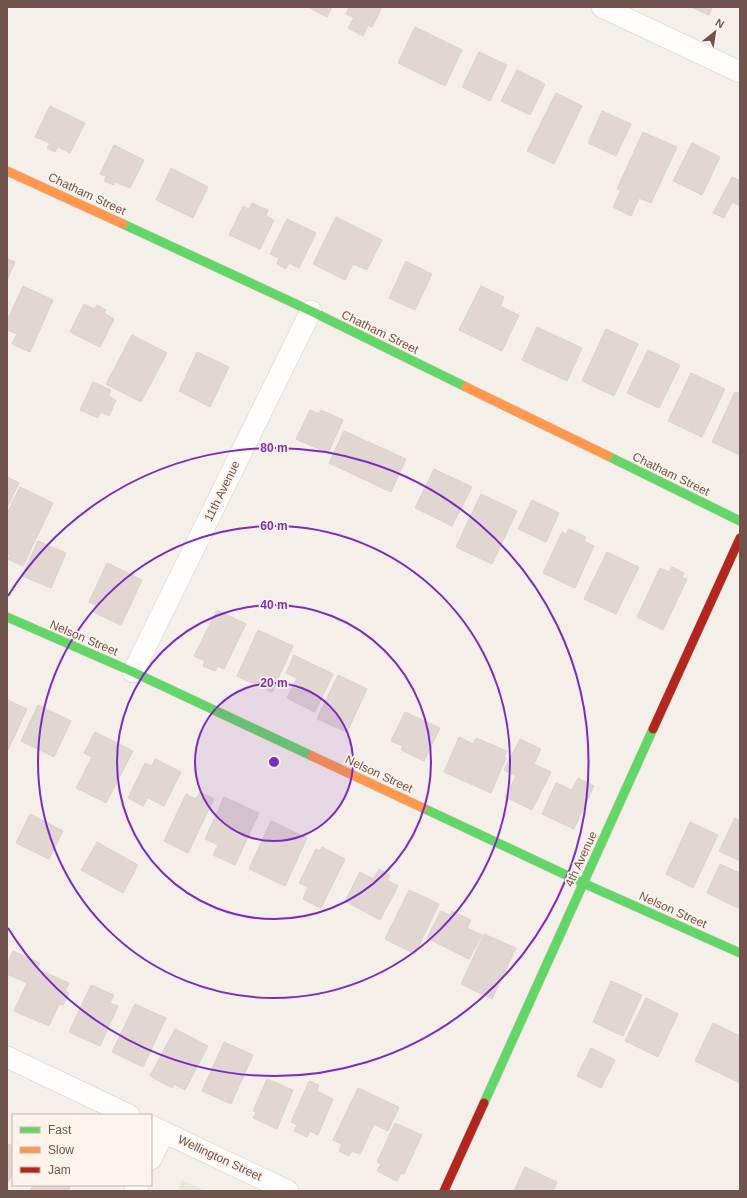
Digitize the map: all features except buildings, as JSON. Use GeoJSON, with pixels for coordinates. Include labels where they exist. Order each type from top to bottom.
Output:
{"type":"FeatureCollection","features":[{"type":"Feature","properties":{"kind":"street"},"geometry":{"type":"LineString","coordinates":[[602,7],[740,72]]}},
{"type":"Feature","properties":{"kind":"street","name":"Chatham Street"},"geometry":{"type":"LineString","coordinates":[[7,171],[311,311],[740,521]]}},
{"type":"Feature","properties":{"kind":"street","name":"11th Avenue"},"geometry":{"type":"LineString","coordinates":[[132,672],[311,311]]}},
{"type":"Feature","properties":{"kind":"street","name":"4th Avenue"},"geometry":{"type":"LineString","coordinates":[[444,1191],[740,538]]}},
{"type":"Feature","properties":{"kind":"street","name":"Nelson Street"},"geometry":{"type":"LineString","coordinates":[[7,618],[132,672],[583,883],[740,953]]}},
{"type":"Feature","properties":{"kind":"street"},"geometry":{"type":"LineString","coordinates":[[7,1057],[127,1114]]}},
{"type":"Feature","properties":{"kind":"street"},"geometry":{"type":"LineString","coordinates":[[152,1155],[158,1129]]}},
{"type":"Feature","properties":{"kind":"street","name":"Wellington Street"},"geometry":{"type":"LineString","coordinates":[[158,1129],[288,1191]]}},
{"type":"Feature","properties":{"kind":"green space"},"geometry":{"type":"Polygon","coordinates":[[[182,1180],[206,1191],[177,1191],[182,1180]]]}},
{"type":"Feature","properties":{"kind":"traffic: fast"},"geometry":{"type":"LineString","coordinates":[[123,224],[311,311],[466,387]]}},
{"type":"Feature","properties":{"kind":"traffic: fast"},"geometry":{"type":"LineString","coordinates":[[608,456],[740,521]]}},
{"type":"Feature","properties":{"kind":"traffic: fast"},"geometry":{"type":"LineString","coordinates":[[7,617],[133,672],[312,756]]}},
{"type":"Feature","properties":{"kind":"traffic: fast"},"geometry":{"type":"LineString","coordinates":[[484,1103],[653,729]]}},
{"type":"Feature","properties":{"kind":"traffic: fast"},"geometry":{"type":"LineString","coordinates":[[423,808],[583,883],[740,953]]}},
{"type":"Feature","properties":{"kind":"traffic: slow"},"geometry":{"type":"LineString","coordinates":[[7,171],[123,224]]}},
{"type":"Feature","properties":{"kind":"traffic: slow"},"geometry":{"type":"LineString","coordinates":[[466,387],[608,456]]}},
{"type":"Feature","properties":{"kind":"traffic: slow"},"geometry":{"type":"LineString","coordinates":[[312,756],[423,808]]}},
{"type":"Feature","properties":{"kind":"traffic: jam"},"geometry":{"type":"LineString","coordinates":[[653,729],[740,538]]}},
{"type":"Feature","properties":{"kind":"traffic: jam"},"geometry":{"type":"LineString","coordinates":[[444,1191],[484,1103]]}}]}
